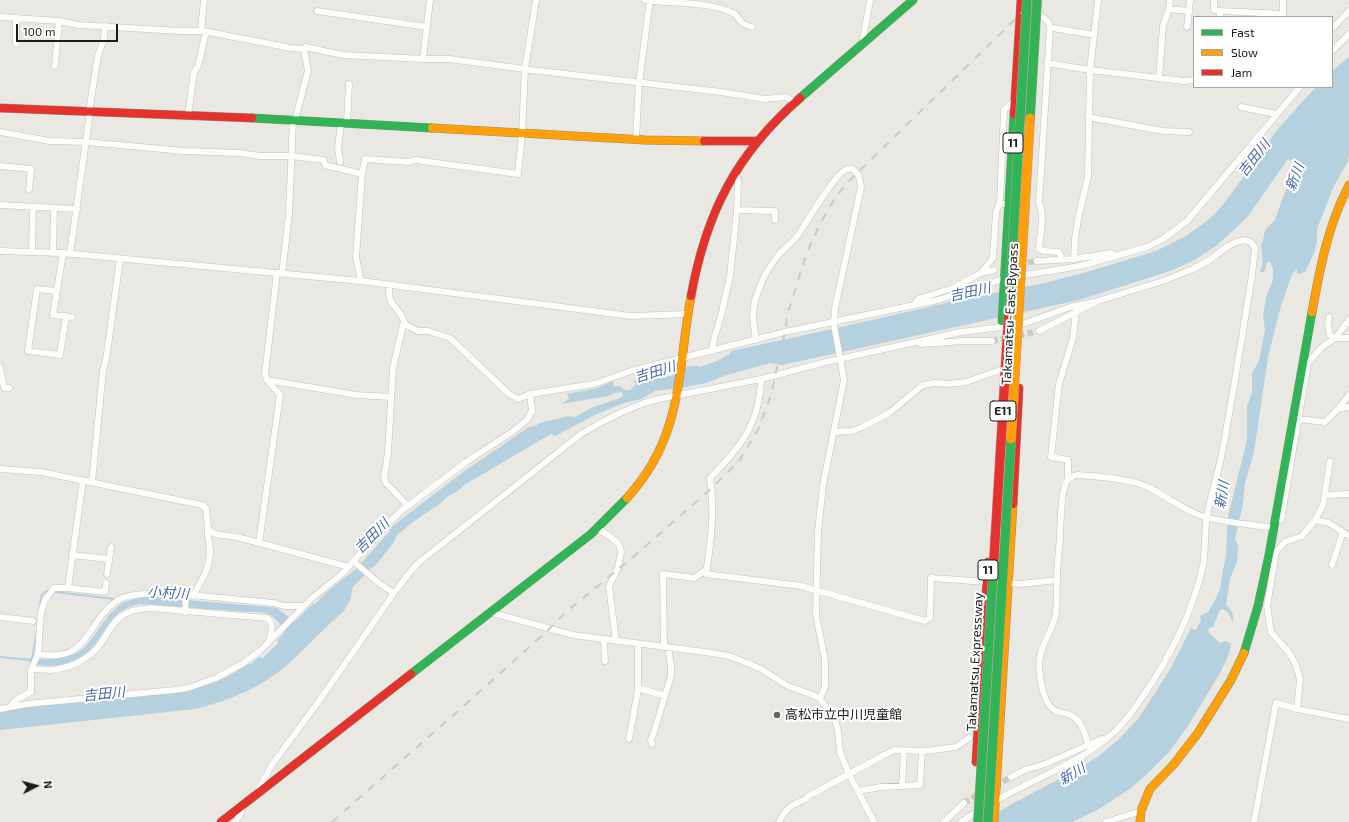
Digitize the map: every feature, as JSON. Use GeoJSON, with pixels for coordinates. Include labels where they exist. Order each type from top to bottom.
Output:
{"type":"FeatureCollection","features":[{"type":"Feature","properties":{"kind":"main road"},"geometry":{"type":"LineString","coordinates":[[221,822],[591,534],[621,505],[646,476],[661,450],[669,428],[677,395],[692,284],[708,230],[718,204],[735,172],[756,141],[795,103],[914,0]]}},
{"type":"Feature","properties":{"kind":"main road","name":"Takamatsu-East Bypass"},"geometry":{"type":"LineString","coordinates":[[974,820],[1000,370],[1004,282],[1004,204],[1015,100],[1022,0]]}},
{"type":"Feature","properties":{"kind":"main road","name":"Takamatsu Expressway"},"geometry":{"type":"LineString","coordinates":[[974,820],[1027,0]]}},
{"type":"Feature","properties":{"kind":"main road","name":"Takamatsu Expressway"},"geometry":{"type":"LineString","coordinates":[[988,822],[1037,0]]}},
{"type":"Feature","properties":{"kind":"main road","name":"Takamatsu-East Bypass"},"geometry":{"type":"LineString","coordinates":[[994,822],[1009,583],[1025,279],[1034,203],[1042,0]]}},
{"type":"Feature","properties":{"kind":"main road"},"geometry":{"type":"LineString","coordinates":[[0,108],[294,119],[636,139],[756,141]]}},
{"type":"Feature","properties":{"kind":"main road"},"geometry":{"type":"LineString","coordinates":[[1140,822],[1140,811],[1150,789],[1174,764],[1198,733],[1230,680],[1243,654],[1258,606],[1271,528],[1326,242],[1340,202],[1349,185]]}},
{"type":"Feature","properties":{"kind":"street"},"geometry":{"type":"LineString","coordinates":[[188,116],[194,72],[198,66],[203,32],[204,0]]}},
{"type":"Feature","properties":{"kind":"street"},"geometry":{"type":"LineString","coordinates":[[424,59],[430,0]]}},
{"type":"Feature","properties":{"kind":"street"},"geometry":{"type":"LineString","coordinates":[[361,281],[356,257],[362,174],[365,159],[409,162],[415,160],[518,174],[522,133],[525,68],[536,0]]}},
{"type":"Feature","properties":{"kind":"street"},"geometry":{"type":"LineString","coordinates":[[636,139],[639,83],[648,0],[678,2],[712,7],[737,15],[742,23],[752,27]]}},
{"type":"Feature","properties":{"kind":"street"},"geometry":{"type":"LineString","coordinates":[[862,45],[870,0]]}},
{"type":"Feature","properties":{"kind":"street"},"geometry":{"type":"LineString","coordinates":[[1074,259],[1078,219],[1088,176],[1090,70],[1098,0]]}},
{"type":"Feature","properties":{"kind":"street"},"geometry":{"type":"LineString","coordinates":[[1159,78],[1163,26],[1169,9],[1170,0]]}},
{"type":"Feature","properties":{"kind":"street"},"geometry":{"type":"LineString","coordinates":[[1187,27],[1190,0]]}},
{"type":"Feature","properties":{"kind":"street"},"geometry":{"type":"LineString","coordinates":[[1214,0],[1214,10],[1220,14],[1283,14],[1283,0]]}},
{"type":"Feature","properties":{"kind":"street"},"geometry":{"type":"LineString","coordinates":[[1169,9],[1189,11]]}},
{"type":"Feature","properties":{"kind":"street"},"geometry":{"type":"LineString","coordinates":[[316,10],[427,27]]}},
{"type":"Feature","properties":{"kind":"street"},"geometry":{"type":"LineString","coordinates":[[1333,28],[1349,11]]}},
{"type":"Feature","properties":{"kind":"street"},"geometry":{"type":"LineString","coordinates":[[1041,15],[1049,23],[1050,28],[1034,203],[1041,208],[1039,249],[1044,251],[1059,252],[1062,259]]}},
{"type":"Feature","properties":{"kind":"street"},"geometry":{"type":"LineString","coordinates":[[0,17],[59,21],[78,25],[203,32],[304,49],[308,71],[294,119],[289,214],[265,374],[267,380],[280,395],[259,543]]}},
{"type":"Feature","properties":{"kind":"street"},"geometry":{"type":"LineString","coordinates":[[16,17],[16,44]]}},
{"type":"Feature","properties":{"kind":"street"},"geometry":{"type":"LineString","coordinates":[[55,66],[59,21]]}},
{"type":"Feature","properties":{"kind":"street"},"geometry":{"type":"LineString","coordinates":[[70,254],[98,55],[104,39],[105,26]]}},
{"type":"Feature","properties":{"kind":"street"},"geometry":{"type":"LineString","coordinates":[[1053,28],[1094,35]]}},
{"type":"Feature","properties":{"kind":"street"},"geometry":{"type":"LineString","coordinates":[[1333,50],[1349,34]]}},
{"type":"Feature","properties":{"kind":"street"},"geometry":{"type":"LineString","coordinates":[[305,46],[343,55],[449,59],[721,92],[758,99],[786,97],[795,103]]}},
{"type":"Feature","properties":{"kind":"street"},"geometry":{"type":"LineString","coordinates":[[1047,63],[1090,70],[1184,81],[1193,80]]}},
{"type":"Feature","properties":{"kind":"street"},"geometry":{"type":"LineString","coordinates":[[340,162],[338,147],[344,123],[349,84]]}},
{"type":"Feature","properties":{"kind":"street"},"geometry":{"type":"LineString","coordinates":[[389,285],[388,297],[390,302],[401,314],[406,325],[418,330],[428,331],[450,338],[508,392],[518,399],[530,394],[594,384],[631,371],[682,360],[756,340],[835,324],[938,300],[1004,282],[1025,279],[1080,266],[1147,247],[1163,239],[1188,221],[1299,88]]}},
{"type":"Feature","properties":{"kind":"street"},"geometry":{"type":"LineString","coordinates":[[1241,107],[1276,114]]}},
{"type":"Feature","properties":{"kind":"street"},"geometry":{"type":"LineString","coordinates":[[1088,117],[1163,131],[1189,132]]}},
{"type":"Feature","properties":{"kind":"street"},"geometry":{"type":"LineString","coordinates":[[0,132],[50,141],[86,142],[184,151],[240,153],[260,156],[291,156],[324,160],[325,165],[362,174]]}},
{"type":"Feature","properties":{"kind":"street"},"geometry":{"type":"LineString","coordinates":[[0,166],[31,169],[29,189]]}},
{"type":"Feature","properties":{"kind":"street"},"geometry":{"type":"LineString","coordinates":[[756,340],[753,325],[753,310],[757,292],[767,272],[777,257],[797,235],[816,206],[840,175],[846,169],[853,169],[858,176],[861,188],[835,308],[835,324],[844,380],[823,485],[820,512],[816,615],[825,660],[825,686],[820,699]]}},
{"type":"Feature","properties":{"kind":"street"},"geometry":{"type":"LineString","coordinates":[[712,351],[730,276],[737,210],[738,179],[735,172]]}},
{"type":"Feature","properties":{"kind":"street"},"geometry":{"type":"LineString","coordinates":[[981,273],[993,258],[996,212],[1004,204]]}},
{"type":"Feature","properties":{"kind":"street"},"geometry":{"type":"LineString","coordinates":[[0,205],[76,209]]}},
{"type":"Feature","properties":{"kind":"street"},"geometry":{"type":"LineString","coordinates":[[32,252],[33,207]]}},
{"type":"Feature","properties":{"kind":"street"},"geometry":{"type":"LineString","coordinates":[[53,253],[54,208]]}},
{"type":"Feature","properties":{"kind":"street"},"geometry":{"type":"LineString","coordinates":[[737,210],[775,211],[775,220]]}},
{"type":"Feature","properties":{"kind":"street"},"geometry":{"type":"LineString","coordinates":[[961,822],[974,820],[995,801],[1063,767],[1111,735],[1131,714],[1166,661],[1185,621],[1195,595],[1203,564],[1209,518],[1221,459],[1252,275],[1255,248],[1251,242],[1245,240],[1237,242],[1228,246],[1208,261],[1193,269],[1163,281],[1098,301],[1070,307],[1023,321]]}},
{"type":"Feature","properties":{"kind":"street"},"geometry":{"type":"LineString","coordinates":[[0,251],[70,254],[361,281],[631,316],[688,314]]}},
{"type":"Feature","properties":{"kind":"street"},"geometry":{"type":"LineString","coordinates":[[1037,260],[1074,259],[1111,253],[1117,255]]}},
{"type":"Feature","properties":{"kind":"street"},"geometry":{"type":"LineString","coordinates":[[57,291],[37,289],[28,351],[60,355],[69,317],[53,315],[57,291],[63,254]]}},
{"type":"Feature","properties":{"kind":"street"},"geometry":{"type":"LineString","coordinates":[[92,482],[103,371],[106,360],[120,259]]}},
{"type":"Feature","properties":{"kind":"street"},"geometry":{"type":"LineString","coordinates":[[914,305],[918,299],[953,288],[981,273],[994,270]]}},
{"type":"Feature","properties":{"kind":"street"},"geometry":{"type":"LineString","coordinates":[[1039,331],[1098,301]]}},
{"type":"Feature","properties":{"kind":"street"},"geometry":{"type":"LineString","coordinates":[[1076,311],[1073,338],[1059,384],[1051,457],[1068,460],[1068,480],[1062,498],[1057,602],[1055,618],[1040,654],[1039,669],[1045,699],[1049,706],[1056,712],[1071,715],[1079,722],[1084,730],[1088,744]]}},
{"type":"Feature","properties":{"kind":"street"},"geometry":{"type":"LineString","coordinates":[[1329,316],[1328,325],[1330,335],[1335,338],[1349,338]]}},
{"type":"Feature","properties":{"kind":"street"},"geometry":{"type":"LineString","coordinates":[[1281,520],[1308,363],[1322,347],[1335,338],[1349,320]]}},
{"type":"Feature","properties":{"kind":"street"},"geometry":{"type":"LineString","coordinates":[[404,321],[393,368],[388,452],[384,478],[386,483],[408,506]]}},
{"type":"Feature","properties":{"kind":"street"},"geometry":{"type":"LineString","coordinates":[[256,794],[271,766],[319,701],[394,593],[418,563],[582,434],[620,413],[644,403],[659,399],[761,379],[841,357],[899,346],[1002,323]]}},
{"type":"Feature","properties":{"kind":"street"},"geometry":{"type":"LineString","coordinates":[[899,346],[963,340],[992,342]]}},
{"type":"Feature","properties":{"kind":"street"},"geometry":{"type":"LineString","coordinates":[[0,367],[4,388],[9,388]]}},
{"type":"Feature","properties":{"kind":"street"},"geometry":{"type":"LineString","coordinates":[[834,432],[852,431],[862,428],[889,413],[923,385],[933,383],[948,384],[966,382],[1000,370]]}},
{"type":"Feature","properties":{"kind":"street"},"geometry":{"type":"LineString","coordinates":[[761,379],[758,405],[750,429],[733,454],[710,478],[712,517],[706,574],[793,585],[817,590],[925,621],[930,618],[931,578],[1021,584],[1057,580]]}},
{"type":"Feature","properties":{"kind":"street"},"geometry":{"type":"LineString","coordinates":[[267,380],[357,395],[391,397]]}},
{"type":"Feature","properties":{"kind":"street"},"geometry":{"type":"LineString","coordinates":[[0,709],[188,688],[216,678],[230,671],[252,657],[269,642],[311,599],[342,574],[386,525],[408,506],[466,462],[512,432],[527,420],[532,411],[530,394]]}},
{"type":"Feature","properties":{"kind":"street"},"geometry":{"type":"LineString","coordinates":[[1298,418],[1325,422],[1349,395]]}},
{"type":"Feature","properties":{"kind":"street"},"geometry":{"type":"LineString","coordinates":[[1338,409],[1349,407]]}},
{"type":"Feature","properties":{"kind":"street"},"geometry":{"type":"LineString","coordinates":[[1297,709],[1300,679],[1296,665],[1290,654],[1271,632],[1267,606],[1276,552],[1285,542],[1302,536],[1315,520],[1323,505],[1330,461]]}},
{"type":"Feature","properties":{"kind":"street"},"geometry":{"type":"LineString","coordinates":[[0,469],[41,472],[202,505],[206,508],[208,529],[207,535],[210,552],[207,573],[193,596]]}},
{"type":"Feature","properties":{"kind":"street"},"geometry":{"type":"LineString","coordinates":[[1068,480],[1071,477],[1078,475],[1135,483],[1150,488],[1187,510],[1209,518],[1271,528]]}},
{"type":"Feature","properties":{"kind":"street"},"geometry":{"type":"LineString","coordinates":[[68,588],[83,480]]}},
{"type":"Feature","properties":{"kind":"street"},"geometry":{"type":"LineString","coordinates":[[1325,495],[1349,494]]}},
{"type":"Feature","properties":{"kind":"street"},"geometry":{"type":"LineString","coordinates":[[1315,520],[1329,523],[1349,536]]}},
{"type":"Feature","properties":{"kind":"street"},"geometry":{"type":"LineString","coordinates":[[598,528],[617,542],[621,552],[618,568],[609,586],[616,641]]}},
{"type":"Feature","properties":{"kind":"street"},"geometry":{"type":"LineString","coordinates":[[208,529],[215,534],[237,537],[349,567]]}},
{"type":"Feature","properties":{"kind":"street"},"geometry":{"type":"LineString","coordinates":[[1332,565],[1343,532]]}},
{"type":"Feature","properties":{"kind":"street"},"geometry":{"type":"LineString","coordinates":[[107,574],[111,546]]}},
{"type":"Feature","properties":{"kind":"street"},"geometry":{"type":"LineString","coordinates":[[72,555],[109,559]]}},
{"type":"Feature","properties":{"kind":"street"},"geometry":{"type":"LineString","coordinates":[[353,561],[380,584],[394,593]]}},
{"type":"Feature","properties":{"kind":"street"},"geometry":{"type":"LineString","coordinates":[[652,744],[651,740],[665,696],[671,666],[663,634],[663,574],[694,578],[706,570]]}},
{"type":"Feature","properties":{"kind":"street"},"geometry":{"type":"LineString","coordinates":[[9,707],[16,700],[31,692],[32,668],[37,656],[44,600],[51,591],[54,588],[68,588],[105,592],[106,583]]}},
{"type":"Feature","properties":{"kind":"street"},"geometry":{"type":"LineString","coordinates":[[37,656],[62,655],[75,649],[84,642],[108,609],[119,600],[127,596],[150,594],[186,595],[274,603],[302,608]]}},
{"type":"Feature","properties":{"kind":"street"},"geometry":{"type":"LineString","coordinates":[[185,612],[186,595]]}},
{"type":"Feature","properties":{"kind":"street"},"geometry":{"type":"LineString","coordinates":[[32,668],[61,669],[74,665],[85,659],[95,650],[112,625],[120,617],[138,609],[151,608],[267,618],[270,620],[272,625],[269,642]]}},
{"type":"Feature","properties":{"kind":"street"},"geometry":{"type":"LineString","coordinates":[[489,612],[573,635],[730,656],[761,669],[788,686],[813,695],[820,699],[835,719],[840,752],[849,774],[874,822]]}},
{"type":"Feature","properties":{"kind":"street"},"geometry":{"type":"LineString","coordinates":[[0,617],[33,621]]}},
{"type":"Feature","properties":{"kind":"street"},"geometry":{"type":"LineString","coordinates":[[604,640],[605,661]]}},
{"type":"Feature","properties":{"kind":"street"},"geometry":{"type":"LineString","coordinates":[[629,739],[638,688],[638,644]]}},
{"type":"Feature","properties":{"kind":"street"},"geometry":{"type":"LineString","coordinates":[[638,688],[665,696]]}},
{"type":"Feature","properties":{"kind":"street"},"geometry":{"type":"LineString","coordinates":[[1254,822],[1276,703],[1297,709],[1349,719]]}},
{"type":"Feature","properties":{"kind":"street"},"geometry":{"type":"LineString","coordinates":[[1011,777],[1111,735]]}},
{"type":"Feature","properties":{"kind":"street"},"geometry":{"type":"LineString","coordinates":[[779,822],[784,811],[793,805],[806,800],[807,797],[895,750],[922,750],[956,747],[969,738]]}},
{"type":"Feature","properties":{"kind":"street"},"geometry":{"type":"LineString","coordinates":[[902,786],[904,750]]}},
{"type":"Feature","properties":{"kind":"street"},"geometry":{"type":"LineString","coordinates":[[858,791],[881,787],[920,785],[922,750]]}},
{"type":"Feature","properties":{"kind":"street"},"geometry":{"type":"LineString","coordinates":[[944,822],[964,803]]}},
{"type":"Feature","properties":{"kind":"street"},"geometry":{"type":"LineString","coordinates":[[235,822],[241,813],[243,804]]}},
{"type":"Feature","properties":{"kind":"street"},"geometry":{"type":"LineString","coordinates":[[1106,822],[1140,811]]}},
{"type":"Feature","properties":{"kind":"water","name":"新川"},"geometry":{"type":"Polygon","coordinates":[[[1349,57],[1348,161],[1333,188],[1317,229],[1317,242],[1314,253],[1305,272],[1297,274],[1297,269],[1292,274],[1281,306],[1268,357],[1254,452],[1245,483],[1243,504],[1235,539],[1238,545],[1237,561],[1230,579],[1226,605],[1232,613],[1233,623],[1228,612],[1222,609],[1219,612],[1213,627],[1209,628],[1208,632],[1220,643],[1226,641],[1231,644],[1229,654],[1220,673],[1188,726],[1169,752],[1131,788],[1099,809],[1072,822],[983,822],[1010,805],[1082,767],[1117,741],[1138,719],[1171,668],[1191,628],[1196,630],[1201,620],[1200,616],[1208,612],[1215,600],[1220,589],[1226,556],[1228,516],[1247,440],[1247,407],[1252,392],[1252,373],[1259,361],[1265,330],[1263,317],[1266,297],[1273,280],[1273,269],[1270,261],[1267,263],[1264,272],[1260,272],[1263,261],[1261,245],[1265,230],[1275,220],[1298,163],[1288,159],[1248,216],[1236,228],[1216,246],[1193,261],[1170,271],[1079,300],[782,365],[770,363],[727,375],[706,383],[655,391],[641,399],[624,403],[597,414],[555,436],[551,434],[464,485],[396,536],[394,542],[376,565],[370,569],[353,587],[350,600],[344,611],[286,666],[265,681],[243,693],[195,709],[0,730],[0,712],[20,708],[180,692],[214,683],[246,665],[251,664],[259,657],[263,658],[278,643],[277,641],[286,631],[270,615],[261,613],[139,604],[117,614],[95,644],[81,657],[56,666],[38,665],[29,662],[30,658],[55,659],[75,654],[88,644],[105,620],[116,608],[130,600],[139,598],[151,597],[277,608],[295,622],[313,604],[315,604],[327,592],[356,569],[389,532],[390,528],[463,472],[529,427],[568,416],[575,417],[591,408],[620,398],[623,395],[622,392],[615,393],[608,396],[561,404],[569,399],[567,394],[597,388],[613,381],[614,386],[620,386],[625,390],[630,390],[636,384],[633,381],[647,377],[672,376],[685,367],[700,367],[715,362],[729,355],[731,351],[950,302],[1045,283],[1156,251],[1184,237],[1217,212],[1277,130],[1315,88],[1333,88],[1333,70],[1349,57]]]}},
{"type":"Feature","properties":{"kind":"waterway"},"geometry":{"type":"LineString","coordinates":[[39,612],[42,594],[47,591],[114,599]]}},
{"type":"Feature","properties":{"kind":"waterway"},"geometry":{"type":"LineString","coordinates":[[32,659],[37,632]]}},
{"type":"Feature","properties":{"kind":"waterway","name":"小村川"},"geometry":{"type":"LineString","coordinates":[[0,657],[31,660]]}},
{"type":"Feature","properties":{"kind":"tunnel"},"geometry":{"type":"LineString","coordinates":[[1019,264],[1037,261]]}},
{"type":"Feature","properties":{"kind":"tunnel"},"geometry":{"type":"LineString","coordinates":[[992,341],[1039,331]]}},
{"type":"Feature","properties":{"kind":"tunnel"},"geometry":{"type":"LineString","coordinates":[[995,786],[1011,777]]}},
{"type":"Feature","properties":{"kind":"tunnel"},"geometry":{"type":"LineString","coordinates":[[964,803],[980,794]]}},
{"type":"Feature","properties":{"kind":"railway"},"geometry":{"type":"LineString","coordinates":[[332,822],[467,703],[565,613],[639,552],[712,488],[739,461],[758,430],[771,395],[785,332],[787,316],[806,255],[820,224],[835,198],[850,180],[1035,0]]}},
{"type":"Feature","properties":{"kind":"traffic: fast"},"geometry":{"type":"LineString","coordinates":[[800,98],[913,0]]}},
{"type":"Feature","properties":{"kind":"traffic: fast"},"geometry":{"type":"LineString","coordinates":[[1009,309],[1027,0]]}},
{"type":"Feature","properties":{"kind":"traffic: fast"},"geometry":{"type":"LineString","coordinates":[[1030,118],[1037,0]]}},
{"type":"Feature","properties":{"kind":"traffic: fast"},"geometry":{"type":"LineString","coordinates":[[1002,321],[1014,114]]}},
{"type":"Feature","properties":{"kind":"traffic: fast"},"geometry":{"type":"LineString","coordinates":[[252,118],[432,128]]}},
{"type":"Feature","properties":{"kind":"traffic: fast"},"geometry":{"type":"LineString","coordinates":[[1244,653],[1258,606],[1269,555],[1312,312]]}},
{"type":"Feature","properties":{"kind":"traffic: fast"},"geometry":{"type":"LineString","coordinates":[[988,822],[1011,439]]}},
{"type":"Feature","properties":{"kind":"traffic: fast"},"geometry":{"type":"LineString","coordinates":[[411,674],[591,534],[627,498]]}},
{"type":"Feature","properties":{"kind":"traffic: fast"},"geometry":{"type":"LineString","coordinates":[[978,822],[993,575]]}},
{"type":"Feature","properties":{"kind":"traffic: slow"},"geometry":{"type":"LineString","coordinates":[[1011,439],[1030,118]]}},
{"type":"Feature","properties":{"kind":"traffic: slow"},"geometry":{"type":"LineString","coordinates":[[432,128],[645,140],[704,141]]}},
{"type":"Feature","properties":{"kind":"traffic: slow"},"geometry":{"type":"LineString","coordinates":[[1312,312],[1330,231],[1349,185]]}},
{"type":"Feature","properties":{"kind":"traffic: slow"},"geometry":{"type":"LineString","coordinates":[[627,498],[646,475],[659,451],[669,427],[680,377],[691,296]]}},
{"type":"Feature","properties":{"kind":"traffic: slow"},"geometry":{"type":"LineString","coordinates":[[994,822],[1013,504]]}},
{"type":"Feature","properties":{"kind":"traffic: slow"},"geometry":{"type":"LineString","coordinates":[[1140,822],[1141,811],[1150,789],[1174,764],[1198,733],[1231,680],[1244,653]]}},
{"type":"Feature","properties":{"kind":"traffic: jam"},"geometry":{"type":"LineString","coordinates":[[1014,114],[1021,0]]}},
{"type":"Feature","properties":{"kind":"traffic: jam"},"geometry":{"type":"LineString","coordinates":[[691,296],[697,266],[705,238],[727,187],[741,163],[758,141],[800,98]]}},
{"type":"Feature","properties":{"kind":"traffic: jam"},"geometry":{"type":"LineString","coordinates":[[0,108],[252,118]]}},
{"type":"Feature","properties":{"kind":"traffic: jam"},"geometry":{"type":"LineString","coordinates":[[704,141],[756,141]]}},
{"type":"Feature","properties":{"kind":"traffic: jam"},"geometry":{"type":"LineString","coordinates":[[993,575],[1009,309]]}},
{"type":"Feature","properties":{"kind":"traffic: jam"},"geometry":{"type":"LineString","coordinates":[[1013,504],[1019,388]]}},
{"type":"Feature","properties":{"kind":"traffic: jam"},"geometry":{"type":"LineString","coordinates":[[976,762],[988,562]]}},
{"type":"Feature","properties":{"kind":"traffic: jam"},"geometry":{"type":"LineString","coordinates":[[221,822],[411,674]]}},
{"type":"Feature","properties":{"kind":"place","name":"高松市立中川児童館"},"geometry":{"type":"Point","coordinates":[777,715]}},
{"type":"Feature","properties":{"kind":"water label","name":"吉田川"},"geometry":{"type":"Point","coordinates":[1254,158]}},
{"type":"Feature","properties":{"kind":"water label","name":"吉田川"},"geometry":{"type":"Point","coordinates":[970,292]}},
{"type":"Feature","properties":{"kind":"water label","name":"吉田川"},"geometry":{"type":"Point","coordinates":[655,372]}},
{"type":"Feature","properties":{"kind":"water label","name":"吉田川"},"geometry":{"type":"Point","coordinates":[372,536]}},
{"type":"Feature","properties":{"kind":"water label","name":"吉田川"},"geometry":{"type":"Point","coordinates":[104,694]}}]}
